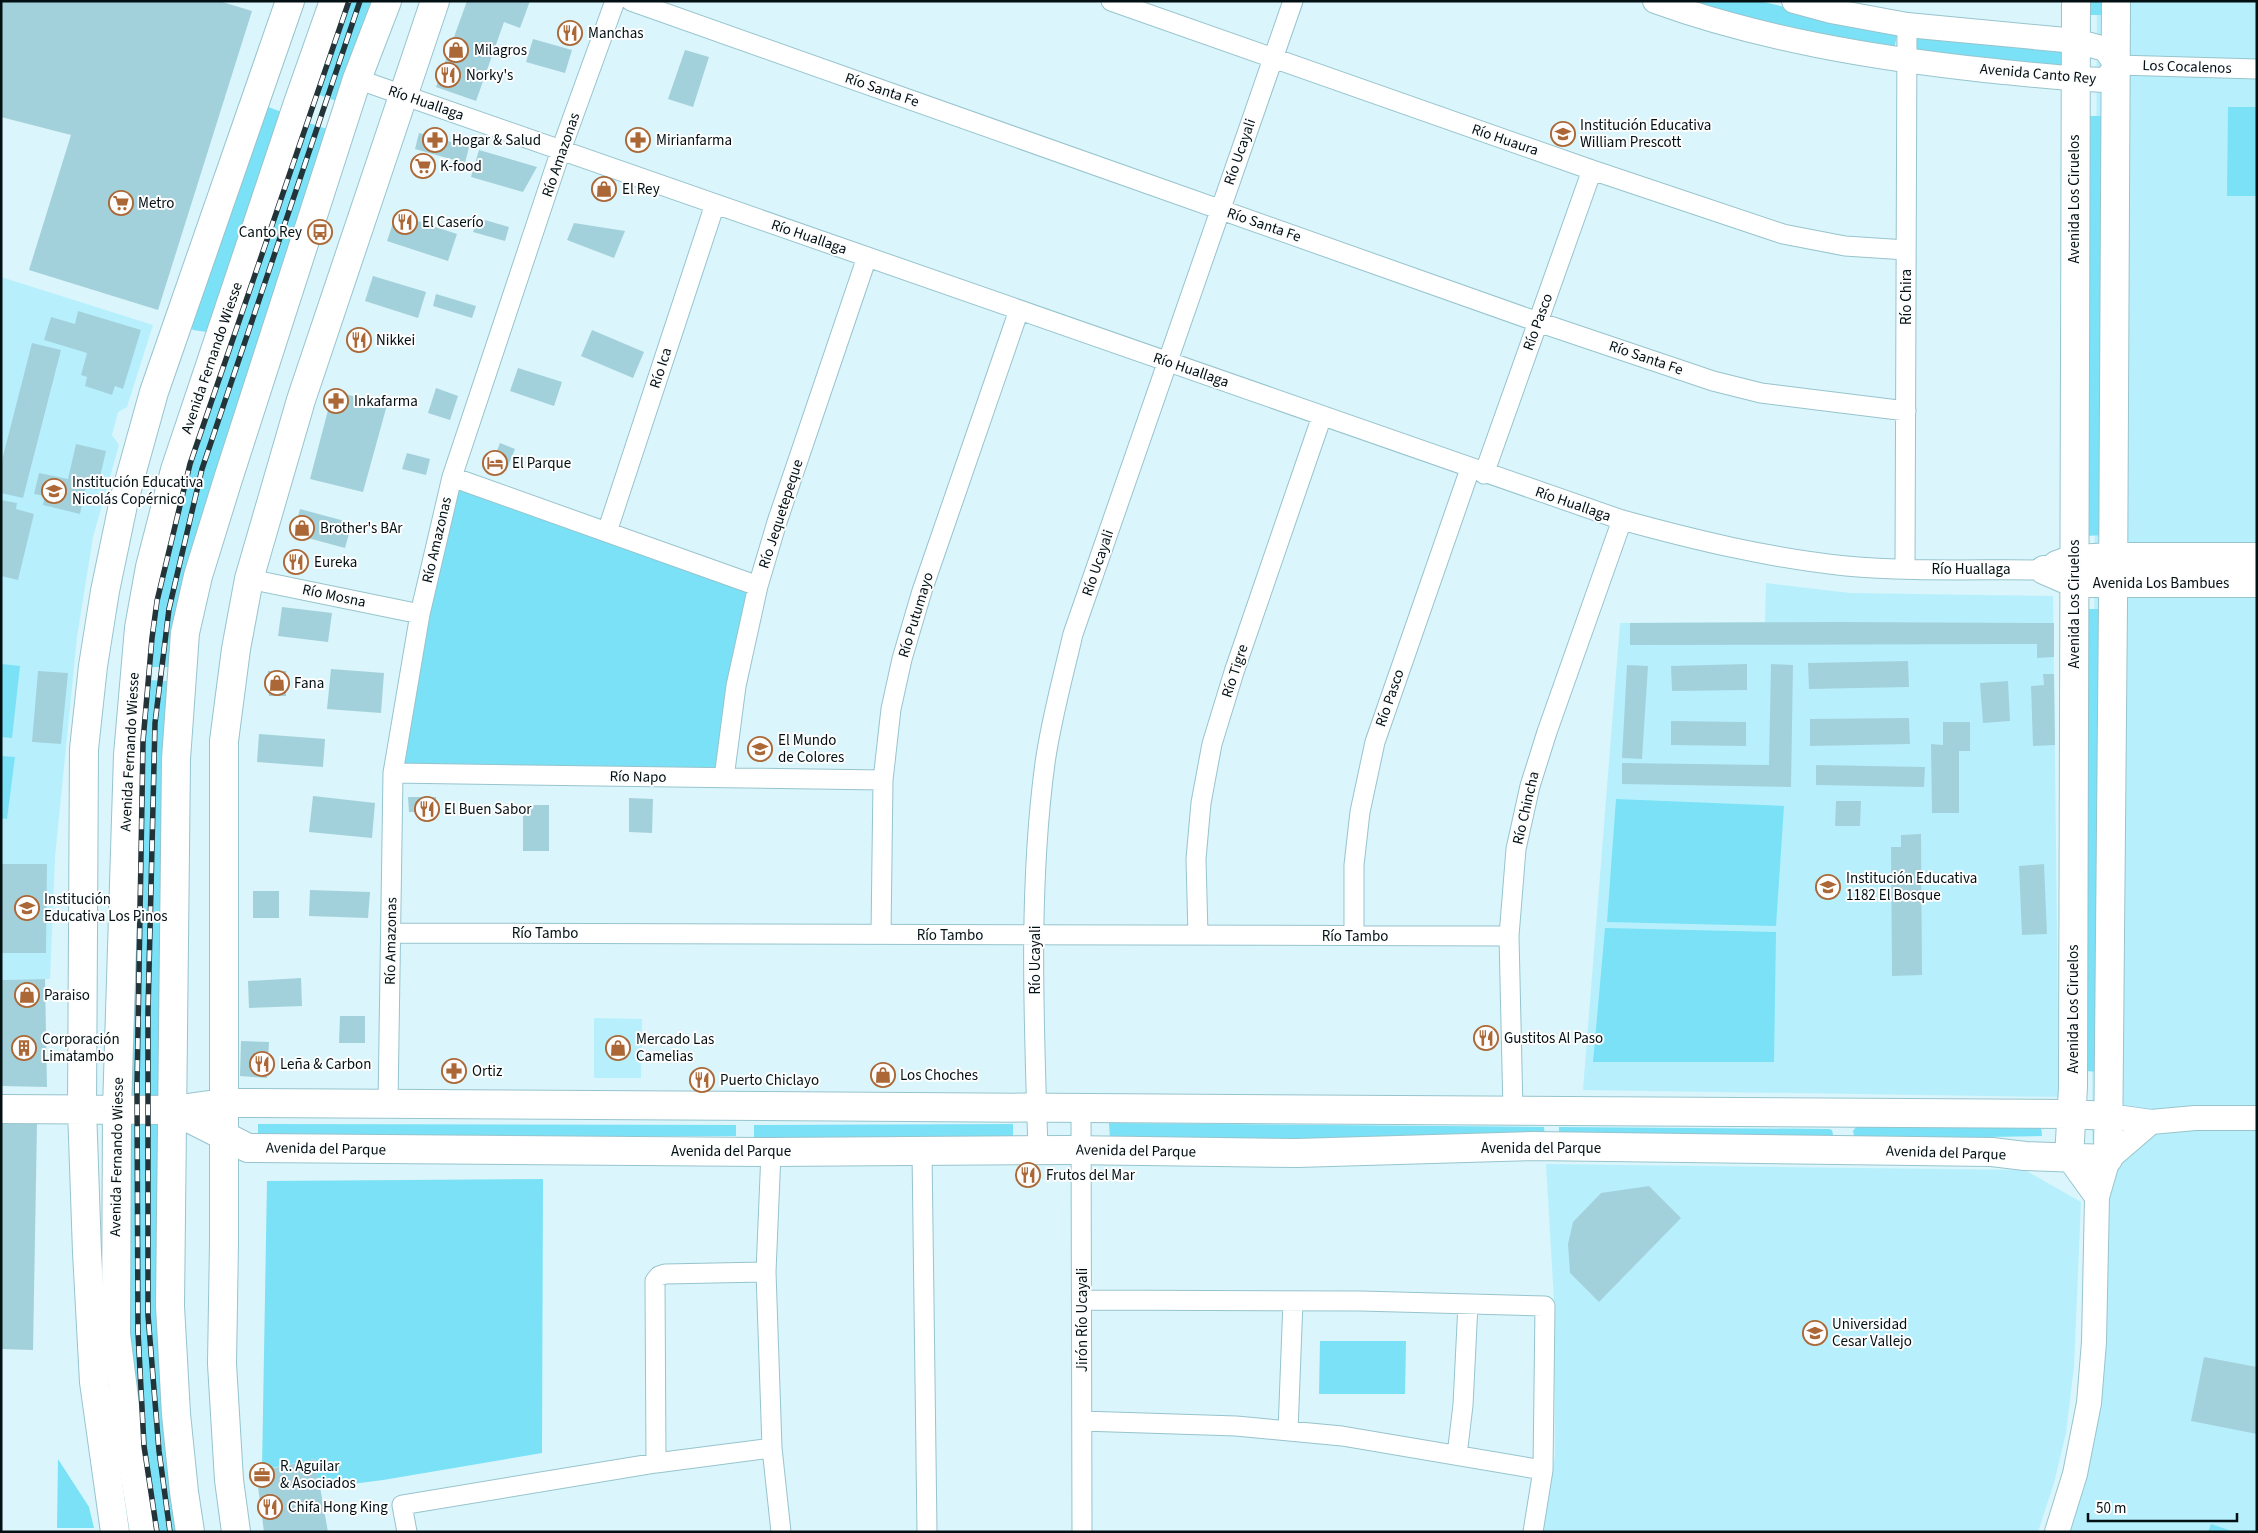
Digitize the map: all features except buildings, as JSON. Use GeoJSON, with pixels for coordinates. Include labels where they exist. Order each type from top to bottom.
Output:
{"type":"FeatureCollection","features":[{"type":"Feature","properties":{"kind":"main road","name":"Avenida Fernando Wiesse"},"geometry":{"type":"LineString","coordinates":[[115,1532],[94,1382],[87,1252],[82,1110],[84,749],[105,590],[124,500],[154,392],[290,1]]}},
{"type":"Feature","properties":{"kind":"main road","name":"Avenida Fernando Wiesse"},"geometry":{"type":"LineString","coordinates":[[144,1532],[129,1438],[116,1334],[117,1109],[128,755],[139,628],[150,567],[175,470],[334,1]]}},
{"type":"Feature","properties":{"kind":"main road"},"geometry":{"type":"LineString","coordinates":[[190,1532],[176,1414],[170,1306],[176,759],[185,632],[198,576],[228,479],[357,79],[387,1]]}},
{"type":"Feature","properties":{"kind":"main road"},"geometry":{"type":"LineString","coordinates":[[236,1532],[229,1480],[222,1364],[224,741],[236,649],[249,579],[301,400],[435,1]]}},
{"type":"Feature","properties":{"kind":"main road","name":"Avenida Los Ciruelos"},"geometry":{"type":"LineString","coordinates":[[2070,1158],[2073,1087],[2076,1]]}},
{"type":"Feature","properties":{"kind":"main road"},"geometry":{"type":"LineString","coordinates":[[2108,1159],[2114,584],[2116,1]]}},
{"type":"Feature","properties":{"kind":"main road","name":"Avenida Los Bambues"},"geometry":{"type":"LineString","coordinates":[[2074,571],[2114,557],[2257,557]]}},
{"type":"Feature","properties":{"kind":"main road","name":"Avenida Los Bambues"},"geometry":{"type":"LineString","coordinates":[[2044,570],[2074,571],[2114,584],[2257,583]]}},
{"type":"Feature","properties":{"kind":"main road","name":"Avenida del Parque"},"geometry":{"type":"LineString","coordinates":[[1,1109],[173,1110],[223,1103],[2071,1114]]}},
{"type":"Feature","properties":{"kind":"main road","name":"Avenida del Parque"},"geometry":{"type":"LineString","coordinates":[[173,1110],[248,1148],[771,1152],[1081,1150],[1298,1153],[1533,1146],[1992,1152],[2108,1159]]}},
{"type":"Feature","properties":{"kind":"main road"},"geometry":{"type":"LineString","coordinates":[[1845,1150],[1846,1112]]}},
{"type":"Feature","properties":{"kind":"main road"},"geometry":{"type":"LineString","coordinates":[[2071,1114],[2109,1116]]}},
{"type":"Feature","properties":{"kind":"street","name":"Río Amazonas"},"geometry":{"type":"LineString","coordinates":[[388,1104],[393,772],[420,614],[452,477],[562,150],[615,1]]}},
{"type":"Feature","properties":{"kind":"street","name":"Río Santa Fe"},"geometry":{"type":"LineString","coordinates":[[631,1],[1538,322],[1712,380],[1761,393],[1906,411]]}},
{"type":"Feature","properties":{"kind":"street","name":"Río Huaura"},"geometry":{"type":"LineString","coordinates":[[1111,1],[1592,170],[1783,234],[1845,246],[1906,250]]}},
{"type":"Feature","properties":{"kind":"street","name":"Río Ucayali"},"geometry":{"type":"LineString","coordinates":[[1038,1150],[1034,935],[1040,817],[1045,763],[1058,697],[1073,634],[1293,1]]}},
{"type":"Feature","properties":{"kind":"street","name":"Avenida Canto Rey"},"geometry":{"type":"LineString","coordinates":[[1655,1],[1764,32],[1907,62],[2075,80],[2106,80],[2117,66],[2105,49],[2076,41],[1907,25],[1831,11],[1794,1]]}},
{"type":"Feature","properties":{"kind":"street","name":"Río Chira"},"geometry":{"type":"LineString","coordinates":[[1905,568],[1907,25]]}},
{"type":"Feature","properties":{"kind":"street","name":"Los Cocalenos"},"geometry":{"type":"LineString","coordinates":[[2117,66],[2257,70]]}},
{"type":"Feature","properties":{"kind":"street","name":"Río Huallaga"},"geometry":{"type":"LineString","coordinates":[[357,79],[1622,520],[1693,539],[1765,554],[1846,566],[2044,570]]}},
{"type":"Feature","properties":{"kind":"street","name":"Río Pasco"},"geometry":{"type":"LineString","coordinates":[[1354,936],[1356,847],[1360,812],[1374,742],[1477,471],[1538,322],[1592,170]]}},
{"type":"Feature","properties":{"kind":"street","name":"Río Ica"},"geometry":{"type":"LineString","coordinates":[[607,532],[715,204]]}},
{"type":"Feature","properties":{"kind":"street","name":"Río Jequetepeque"},"geometry":{"type":"LineString","coordinates":[[724,778],[736,686],[758,586],[776,522],[867,257]]}},
{"type":"Feature","properties":{"kind":"street","name":"Río Putumayo"},"geometry":{"type":"LineString","coordinates":[[882,934],[883,780],[892,709],[902,659],[919,600],[1019,310]]}},
{"type":"Feature","properties":{"kind":"street","name":"Río Tigre"},"geometry":{"type":"LineString","coordinates":[[1198,935],[1196,859],[1201,804],[1212,744],[1234,672],[1322,416]]}},
{"type":"Feature","properties":{"kind":"street"},"geometry":{"type":"LineString","coordinates":[[452,477],[758,586]]}},
{"type":"Feature","properties":{"kind":"street","name":"Río Chincha"},"geometry":{"type":"LineString","coordinates":[[1513,1111],[1509,936],[1516,849],[1530,786],[1546,732],[1622,520]]}},
{"type":"Feature","properties":{"kind":"street","name":"Río Mosna"},"geometry":{"type":"LineString","coordinates":[[249,579],[420,614]]}},
{"type":"Feature","properties":{"kind":"street","name":"Río Napo"},"geometry":{"type":"LineString","coordinates":[[393,772],[883,780]]}},
{"type":"Feature","properties":{"kind":"street","name":"Río Tambo"},"geometry":{"type":"LineString","coordinates":[[391,933],[1509,936]]}},
{"type":"Feature","properties":{"kind":"street","name":"Jirón Río Ucayali"},"geometry":{"type":"LineString","coordinates":[[1081,1108],[1082,1532]]}},
{"type":"Feature","properties":{"kind":"street"},"geometry":{"type":"LineString","coordinates":[[2109,1116],[2151,1122],[2195,1118],[2257,1118]]}},
{"type":"Feature","properties":{"kind":"street"},"geometry":{"type":"LineString","coordinates":[[2057,1532],[2075,1474],[2088,1403],[2094,1342],[2098,1197],[2108,1159],[2151,1122]]}},
{"type":"Feature","properties":{"kind":"street"},"geometry":{"type":"LineString","coordinates":[[922,1151],[927,1532]]}},
{"type":"Feature","properties":{"kind":"street"},"geometry":{"type":"LineString","coordinates":[[771,1152],[766,1272],[772,1448],[781,1532]]}},
{"type":"Feature","properties":{"kind":"street"},"geometry":{"type":"LineString","coordinates":[[2070,1158],[2098,1197]]}},
{"type":"Feature","properties":{"kind":"street"},"geometry":{"type":"LineString","coordinates":[[656,1462],[655,1281],[659,1276],[665,1274],[766,1272]]}},
{"type":"Feature","properties":{"kind":"street"},"geometry":{"type":"LineString","coordinates":[[1082,1300],[1293,1301],[1545,1306],[1543,1470],[1533,1532]]}},
{"type":"Feature","properties":{"kind":"street"},"geometry":{"type":"LineString","coordinates":[[1288,1431],[1293,1301]]}},
{"type":"Feature","properties":{"kind":"street"},"geometry":{"type":"LineString","coordinates":[[1457,1455],[1463,1405],[1468,1304]]}},
{"type":"Feature","properties":{"kind":"street"},"geometry":{"type":"LineString","coordinates":[[1082,1421],[1236,1426],[1351,1437],[1543,1470]]}},
{"type":"Feature","properties":{"kind":"street"},"geometry":{"type":"LineString","coordinates":[[407,1532],[402,1505],[656,1462],[772,1448]]}},
{"type":"Feature","properties":{"kind":"shaded area"},"geometry":{"type":"Polygon","coordinates":[[[345,1],[376,1],[342,103],[314,93],[345,1]]]}},
{"type":"Feature","properties":{"kind":"shaded area"},"geometry":{"type":"Polygon","coordinates":[[[1675,1],[1759,1],[1889,31],[1897,36],[1894,49],[1886,53],[1675,1]]]}},
{"type":"Feature","properties":{"kind":"shaded area"},"geometry":{"type":"Polygon","coordinates":[[[2088,1],[2106,1],[2106,15],[2088,15],[2088,1]]]}},
{"type":"Feature","properties":{"kind":"shaded area"},"geometry":{"type":"Polygon","coordinates":[[[2097,1],[2257,1],[2257,1532],[2061,1532],[2103,1347],[2109,1199],[2092,1139],[2097,1]]]}},
{"type":"Feature","properties":{"kind":"shaded area"},"geometry":{"type":"Polygon","coordinates":[[[1916,36],[2060,49],[2067,56],[2065,68],[1919,55],[1915,48],[1916,36]]]}},
{"type":"Feature","properties":{"kind":"shaded area"},"geometry":{"type":"Polygon","coordinates":[[[263,105],[287,114],[215,327],[207,332],[193,330],[188,323],[263,105]]]}},
{"type":"Feature","properties":{"kind":"shaded area"},"geometry":{"type":"Polygon","coordinates":[[[2228,107],[2257,107],[2257,196],[2227,196],[2228,107]]]}},
{"type":"Feature","properties":{"kind":"shaded area"},"geometry":{"type":"Polygon","coordinates":[[[2087,116],[2106,116],[2105,535],[2085,536],[2087,116]]]}},
{"type":"Feature","properties":{"kind":"shaded area"},"geometry":{"type":"Polygon","coordinates":[[[303,121],[333,131],[173,662],[169,667],[149,667],[144,659],[182,474],[303,121]]]}},
{"type":"Feature","properties":{"kind":"shaded area","name":"Institución Educativa Nicolás Copérnico"},"geometry":{"type":"Polygon","coordinates":[[[1,277],[153,325],[127,407],[118,412],[112,435],[119,445],[93,537],[77,637],[55,857],[50,979],[1,980],[1,277]]]}},
{"type":"Feature","properties":{"kind":"shaded area"},"geometry":{"type":"Polygon","coordinates":[[[452,477],[758,586],[724,778],[393,773],[452,477]]]}},
{"type":"Feature","properties":{"kind":"shaded area","name":"Institución Educativa 1182 El Bosque"},"geometry":{"type":"Polygon","coordinates":[[[1766,583],[1850,593],[2053,596],[2059,1097],[1583,1090],[1620,623],[1765,622],[1766,583]]]}},
{"type":"Feature","properties":{"kind":"shaded area"},"geometry":{"type":"Polygon","coordinates":[[[2087,609],[2104,609],[2104,1072],[2083,1071],[2087,609]]]}},
{"type":"Feature","properties":{"kind":"shaded area"},"geometry":{"type":"Polygon","coordinates":[[[1,664],[20,666],[12,738],[1,737],[1,664]]]}},
{"type":"Feature","properties":{"kind":"shaded area"},"geometry":{"type":"Polygon","coordinates":[[[147,680],[167,681],[171,687],[161,1097],[137,1100],[127,1094],[137,758],[147,680]]]}},
{"type":"Feature","properties":{"kind":"shaded area"},"geometry":{"type":"Polygon","coordinates":[[[1,756],[15,757],[7,819],[1,818],[1,756]]]}},
{"type":"Feature","properties":{"kind":"shaded area"},"geometry":{"type":"Polygon","coordinates":[[[1616,799],[1784,806],[1776,926],[1607,922],[1616,799]]]}},
{"type":"Feature","properties":{"kind":"shaded area"},"geometry":{"type":"Polygon","coordinates":[[[1605,928],[1776,932],[1774,1062],[1593,1062],[1605,928]]]}},
{"type":"Feature","properties":{"kind":"shaded area","name":"Mercado Las Camelias"},"geometry":{"type":"Polygon","coordinates":[[[594,1018],[642,1019],[641,1078],[594,1078],[594,1018]]]}},
{"type":"Feature","properties":{"kind":"shaded area"},"geometry":{"type":"Polygon","coordinates":[[[131,1116],[160,1116],[183,1532],[155,1532],[129,1376],[126,1125],[131,1116]]]}},
{"type":"Feature","properties":{"kind":"shaded area"},"geometry":{"type":"Polygon","coordinates":[[[1109,1123],[1544,1127],[1545,1139],[1110,1140],[1109,1123]]]}},
{"type":"Feature","properties":{"kind":"shaded area"},"geometry":{"type":"Polygon","coordinates":[[[258,1124],[736,1125],[736,1136],[258,1138],[258,1124]]]}},
{"type":"Feature","properties":{"kind":"shaded area"},"geometry":{"type":"Polygon","coordinates":[[[1013,1124],[1013,1138],[754,1137],[754,1125],[1013,1124]]]}},
{"type":"Feature","properties":{"kind":"shaded area"},"geometry":{"type":"Polygon","coordinates":[[[2041,1126],[2042,1136],[1857,1139],[1853,1131],[1856,1127],[2041,1126]]]}},
{"type":"Feature","properties":{"kind":"shaded area"},"geometry":{"type":"Polygon","coordinates":[[[1559,1127],[1829,1129],[1832,1130],[1833,1135],[1831,1138],[1559,1139],[1559,1127]]]}},
{"type":"Feature","properties":{"kind":"shaded area","name":"Universidad Cesar Vallejo"},"geometry":{"type":"Polygon","coordinates":[[[1546,1164],[2025,1170],[2081,1202],[2074,1367],[2066,1433],[2054,1483],[2038,1532],[1541,1532],[1555,1456],[1554,1300],[1546,1164]]]}},
{"type":"Feature","properties":{"kind":"shaded area"},"geometry":{"type":"Polygon","coordinates":[[[543,1179],[542,1453],[383,1480],[320,1488],[315,1459],[262,1470],[267,1181],[543,1179]]]}},
{"type":"Feature","properties":{"kind":"shaded area"},"geometry":{"type":"Polygon","coordinates":[[[1320,1341],[1406,1341],[1405,1394],[1319,1394],[1320,1341]]]}},
{"type":"Feature","properties":{"kind":"shaded area"},"geometry":{"type":"Polygon","coordinates":[[[58,1459],[89,1507],[94,1528],[57,1528],[58,1459]]]}},
{"type":"Feature","properties":{"kind":"shaded area"},"geometry":{"type":"Polygon","coordinates":[[[2211,1524],[2235,1532],[2208,1532],[2211,1524]]]}},
{"type":"Feature","properties":{"kind":"railway"},"geometry":{"type":"LineString","coordinates":[[157,1532],[144,1446],[138,1332],[137,1086],[143,741],[152,638],[157,601],[190,464],[349,1]]}},
{"type":"Feature","properties":{"kind":"railway"},"geometry":{"type":"LineString","coordinates":[[170,1532],[159,1451],[148,1315],[148,1012],[155,723],[169,609],[202,469],[360,1]]}},
{"type":"Feature","properties":{"kind":"place","name":"Manchas"},"geometry":{"type":"Point","coordinates":[570,33]}},
{"type":"Feature","properties":{"kind":"place","name":"Milagros"},"geometry":{"type":"Point","coordinates":[456,50]}},
{"type":"Feature","properties":{"kind":"place","name":"Norky's"},"geometry":{"type":"Point","coordinates":[448,75]}},
{"type":"Feature","properties":{"kind":"place","name":"Institución Educativa William Prescott"},"geometry":{"type":"Point","coordinates":[1563,134]}},
{"type":"Feature","properties":{"kind":"place","name":"Hogar & Salud"},"geometry":{"type":"Point","coordinates":[435,140]}},
{"type":"Feature","properties":{"kind":"place","name":"Mirianfarma"},"geometry":{"type":"Point","coordinates":[638,140]}},
{"type":"Feature","properties":{"kind":"place","name":"K-food"},"geometry":{"type":"Point","coordinates":[423,166]}},
{"type":"Feature","properties":{"kind":"place","name":"El Rey"},"geometry":{"type":"Point","coordinates":[604,189]}},
{"type":"Feature","properties":{"kind":"place","name":"Metro"},"geometry":{"type":"Point","coordinates":[121,203]}},
{"type":"Feature","properties":{"kind":"place","name":"El Caserío"},"geometry":{"type":"Point","coordinates":[405,222]}},
{"type":"Feature","properties":{"kind":"place","name":"Canto Rey"},"geometry":{"type":"Point","coordinates":[320,232]}},
{"type":"Feature","properties":{"kind":"place","name":"Nikkei"},"geometry":{"type":"Point","coordinates":[359,340]}},
{"type":"Feature","properties":{"kind":"place","name":"Inkafarma"},"geometry":{"type":"Point","coordinates":[336,401]}},
{"type":"Feature","properties":{"kind":"place","name":"El Parque"},"geometry":{"type":"Point","coordinates":[495,463]}},
{"type":"Feature","properties":{"kind":"place","name":"Institución Educativa Nicolás Copérnico"},"geometry":{"type":"Point","coordinates":[54,491]}},
{"type":"Feature","properties":{"kind":"place","name":"Brother's BAr"},"geometry":{"type":"Point","coordinates":[302,528]}},
{"type":"Feature","properties":{"kind":"place","name":"Eureka"},"geometry":{"type":"Point","coordinates":[296,562]}},
{"type":"Feature","properties":{"kind":"place","name":"Fana"},"geometry":{"type":"Point","coordinates":[277,683]}},
{"type":"Feature","properties":{"kind":"place","name":"El Mundo de Colores"},"geometry":{"type":"Point","coordinates":[760,749]}},
{"type":"Feature","properties":{"kind":"place","name":"El Buen Sabor"},"geometry":{"type":"Point","coordinates":[427,809]}},
{"type":"Feature","properties":{"kind":"place","name":"Institución Educativa 1182 El Bosque"},"geometry":{"type":"Point","coordinates":[1828,887]}},
{"type":"Feature","properties":{"kind":"place","name":"Institución Educativa Los Pinos"},"geometry":{"type":"Point","coordinates":[27,908]}},
{"type":"Feature","properties":{"kind":"place","name":"Paraiso"},"geometry":{"type":"Point","coordinates":[27,995]}},
{"type":"Feature","properties":{"kind":"place","name":"Gustitos Al Paso"},"geometry":{"type":"Point","coordinates":[1486,1038]}},
{"type":"Feature","properties":{"kind":"place","name":"Corporación Limatambo"},"geometry":{"type":"Point","coordinates":[24,1048]}},
{"type":"Feature","properties":{"kind":"place","name":"Mercado Las Camelias"},"geometry":{"type":"Point","coordinates":[618,1048]}},
{"type":"Feature","properties":{"kind":"place","name":"Leña & Carbon"},"geometry":{"type":"Point","coordinates":[262,1064]}},
{"type":"Feature","properties":{"kind":"place","name":"Ortiz"},"geometry":{"type":"Point","coordinates":[454,1071]}},
{"type":"Feature","properties":{"kind":"place","name":"Los Choches"},"geometry":{"type":"Point","coordinates":[883,1075]}},
{"type":"Feature","properties":{"kind":"place","name":"Puerto Chiclayo"},"geometry":{"type":"Point","coordinates":[702,1080]}},
{"type":"Feature","properties":{"kind":"place","name":"Frutos del Mar"},"geometry":{"type":"Point","coordinates":[1028,1175]}},
{"type":"Feature","properties":{"kind":"place","name":"Universidad Cesar Vallejo"},"geometry":{"type":"Point","coordinates":[1815,1333]}},
{"type":"Feature","properties":{"kind":"place","name":"R. Aguilar & Asociados"},"geometry":{"type":"Point","coordinates":[262,1475]}},
{"type":"Feature","properties":{"kind":"place","name":"Chifa Hong King"},"geometry":{"type":"Point","coordinates":[270,1507]}}]}
